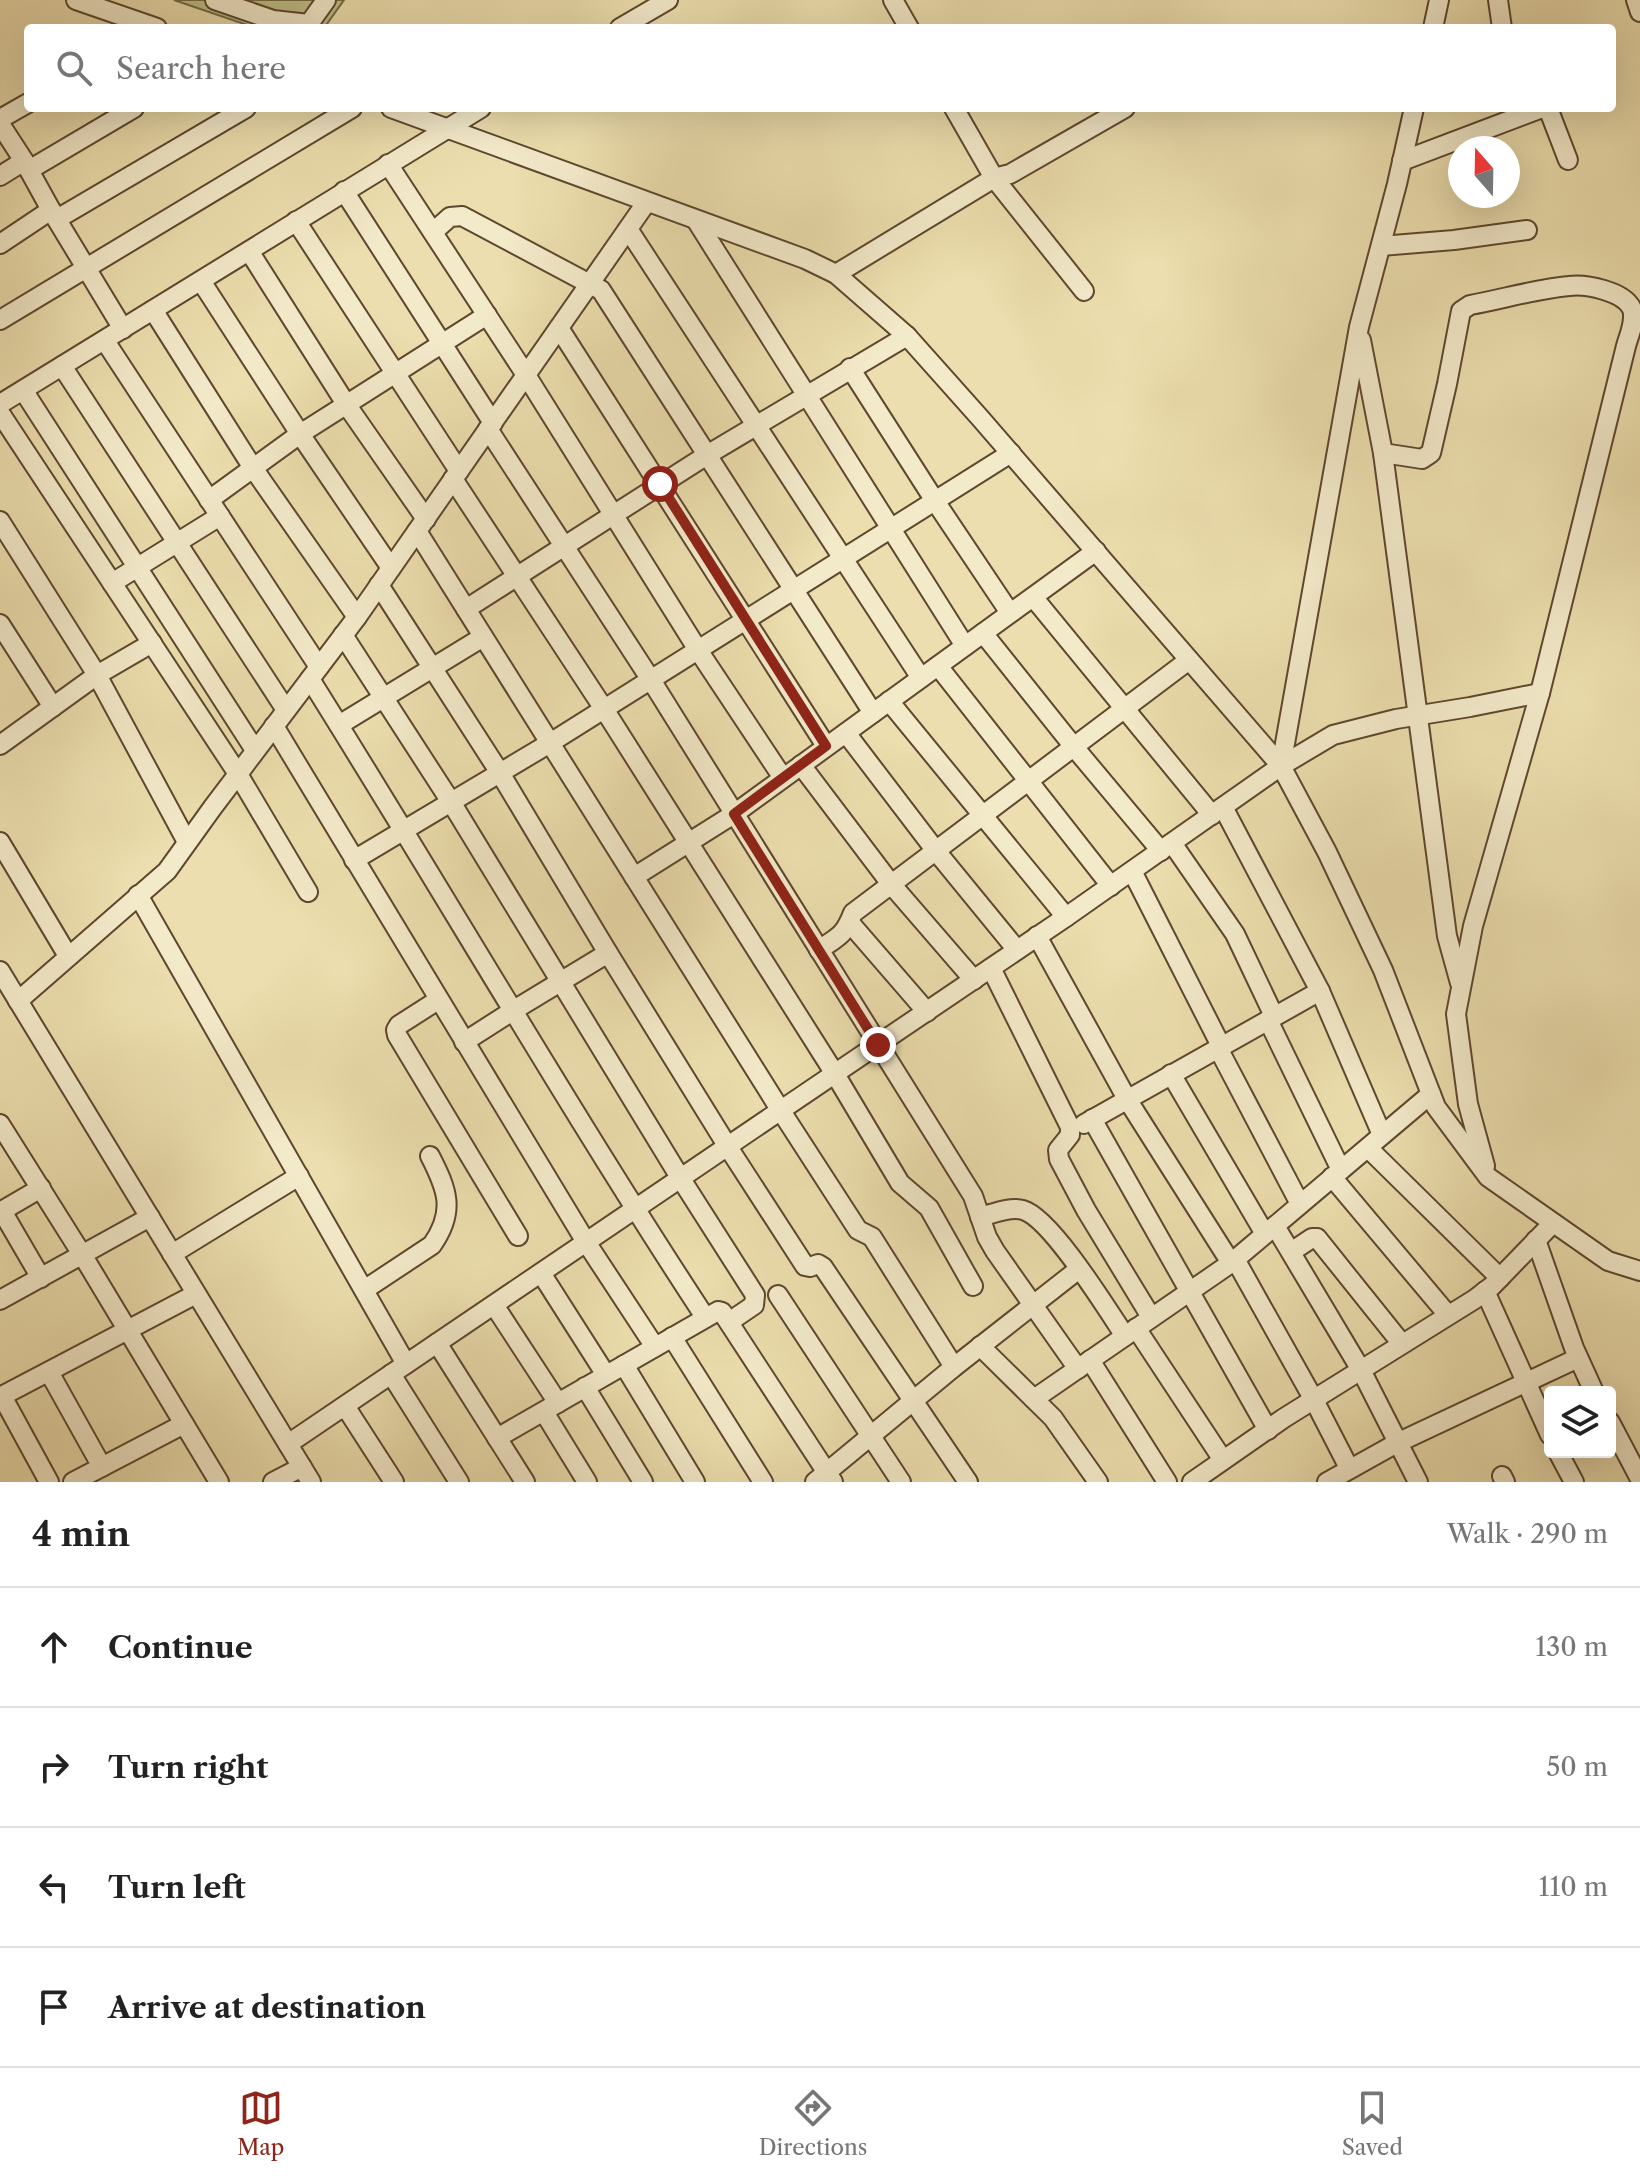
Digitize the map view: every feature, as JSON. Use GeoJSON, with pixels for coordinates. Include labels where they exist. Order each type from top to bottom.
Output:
{"type":"FeatureCollection","features":[{"type":"Feature","properties":{"kind":"street"},"geometry":{"type":"LineString","coordinates":[[76,0],[140,24]]}},
{"type":"Feature","properties":{"kind":"street"},"geometry":{"type":"LineString","coordinates":[[215,0],[273,20],[309,24],[326,0]]}},
{"type":"Feature","properties":{"kind":"street"},"geometry":{"type":"LineString","coordinates":[[627,24],[668,0]]}},
{"type":"Feature","properties":{"kind":"street"},"geometry":{"type":"LineString","coordinates":[[893,0],[907,24]]}},
{"type":"Feature","properties":{"kind":"street"},"geometry":{"type":"LineString","coordinates":[[1434,24],[1439,0]]}},
{"type":"Feature","properties":{"kind":"street"},"geometry":{"type":"LineString","coordinates":[[1498,0],[1501,24]]}},
{"type":"Feature","properties":{"kind":"street"},"geometry":{"type":"LineString","coordinates":[[1636,0],[1640,12]]}},
{"type":"Feature","properties":{"kind":"street"},"geometry":{"type":"LineString","coordinates":[[24,106],[0,122],[123,329]]}},
{"type":"Feature","properties":{"kind":"street"},"geometry":{"type":"LineString","coordinates":[[0,176],[126,112]]}},
{"type":"Feature","properties":{"kind":"street"},"geometry":{"type":"LineString","coordinates":[[0,244],[239,112]]}},
{"type":"Feature","properties":{"kind":"street"},"geometry":{"type":"LineString","coordinates":[[0,320],[345,112]]}},
{"type":"Feature","properties":{"kind":"street"},"geometry":{"type":"LineString","coordinates":[[402,112],[805,259],[836,274],[907,336],[1281,766],[1327,852],[1383,970],[1436,1107],[1488,1177],[1608,1261],[1640,1271]]}},
{"type":"Feature","properties":{"kind":"street"},"geometry":{"type":"LineString","coordinates":[[0,404],[474,112]]}},
{"type":"Feature","properties":{"kind":"street"},"geometry":{"type":"LineString","coordinates":[[956,112],[994,178],[1084,291]]}},
{"type":"Feature","properties":{"kind":"street"},"geometry":{"type":"LineString","coordinates":[[836,274],[994,178],[1010,174],[1118,112]]}},
{"type":"Feature","properties":{"kind":"street"},"geometry":{"type":"LineString","coordinates":[[1281,766],[1359,327],[1413,112]]}},
{"type":"Feature","properties":{"kind":"street"},"geometry":{"type":"LineString","coordinates":[[1402,161],[1534,112]]}},
{"type":"Feature","properties":{"kind":"street"},"geometry":{"type":"LineString","coordinates":[[1547,112],[1568,160]]}},
{"type":"Feature","properties":{"kind":"street"},"geometry":{"type":"LineString","coordinates":[[388,164],[783,778]]}},
{"type":"Feature","properties":{"kind":"street"},"geometry":{"type":"LineString","coordinates":[[344,191],[973,1196],[995,1251],[1032,1305],[1084,1364],[1167,1482]]}},
{"type":"Feature","properties":{"kind":"street"},"geometry":{"type":"LineString","coordinates":[[18,1001],[167,871],[357,617],[646,203]]}},
{"type":"Feature","properties":{"kind":"street"},"geometry":{"type":"LineString","coordinates":[[433,232],[450,217],[462,216],[601,290],[873,713]]}},
{"type":"Feature","properties":{"kind":"street"},"geometry":{"type":"LineString","coordinates":[[696,220],[965,646]]}},
{"type":"Feature","properties":{"kind":"street"},"geometry":{"type":"LineString","coordinates":[[296,221],[394,373],[518,577],[835,1074],[900,1183],[929,1208],[973,1286]]}},
{"type":"Feature","properties":{"kind":"street"},"geometry":{"type":"LineString","coordinates":[[628,229],[921,678]]}},
{"type":"Feature","properties":{"kind":"street"},"geometry":{"type":"LineString","coordinates":[[1381,246],[1527,230]]}},
{"type":"Feature","properties":{"kind":"street"},"geometry":{"type":"LineString","coordinates":[[249,251],[421,525],[483,637],[781,1111],[858,1230],[872,1237],[954,1367]]}},
{"type":"Feature","properties":{"kind":"street"},"geometry":{"type":"LineString","coordinates":[[201,281],[391,568]]}},
{"type":"Feature","properties":{"kind":"street"},"geometry":{"type":"LineString","coordinates":[[1383,453],[1422,459],[1431,453],[1461,311],[1470,305],[1572,286],[1606,290],[1627,303],[1632,310],[1633,324],[1540,693],[1473,926],[1456,1014],[1468,1104],[1488,1177]]}},
{"type":"Feature","properties":{"kind":"street"},"geometry":{"type":"LineString","coordinates":[[153,310],[253,468],[357,617]]}},
{"type":"Feature","properties":{"kind":"street"},"geometry":{"type":"LineString","coordinates":[[209,500],[300,434],[487,315]]}},
{"type":"Feature","properties":{"kind":"street"},"geometry":{"type":"LineString","coordinates":[[1359,327],[1383,453],[1447,936],[1461,985]]}},
{"type":"Feature","properties":{"kind":"street"},"geometry":{"type":"LineString","coordinates":[[559,328],[826,746]]}},
{"type":"Feature","properties":{"kind":"street"},"geometry":{"type":"LineString","coordinates":[[466,609],[660,484],[907,336]]}},
{"type":"Feature","properties":{"kind":"street"},"geometry":{"type":"LineString","coordinates":[[105,341],[220,516],[314,673],[339,725],[635,1210],[705,1317]]}},
{"type":"Feature","properties":{"kind":"street"},"geometry":{"type":"LineString","coordinates":[[62,366],[286,710]]}},
{"type":"Feature","properties":{"kind":"street"},"geometry":{"type":"LineString","coordinates":[[850,368],[1010,613]]}},
{"type":"Feature","properties":{"kind":"street"},"geometry":{"type":"LineString","coordinates":[[23,390],[255,750]]}},
{"type":"Feature","properties":{"kind":"street"},"geometry":{"type":"LineString","coordinates":[[0,413],[238,774],[308,892]]}},
{"type":"Feature","properties":{"kind":"street"},"geometry":{"type":"LineString","coordinates":[[354,860],[550,743],[1011,453]]}},
{"type":"Feature","properties":{"kind":"street"},"geometry":{"type":"LineString","coordinates":[[112,583],[220,516]]}},
{"type":"Feature","properties":{"kind":"street"},"geometry":{"type":"LineString","coordinates":[[0,521],[97,675],[187,842]]}},
{"type":"Feature","properties":{"kind":"street"},"geometry":{"type":"LineString","coordinates":[[634,877],[734,814],[1096,551]]}},
{"type":"Feature","properties":{"kind":"street"},"geometry":{"type":"LineString","coordinates":[[379,585],[500,773],[728,1147],[805,1266],[818,1264],[823,1267],[968,1482]]}},
{"type":"Feature","properties":{"kind":"street"},"geometry":{"type":"LineString","coordinates":[[1033,597],[1125,709],[1218,811],[1320,991],[1375,1141],[1500,1278]]}},
{"type":"Feature","properties":{"kind":"street"},"geometry":{"type":"LineString","coordinates":[[0,624],[53,707]]}},
{"type":"Feature","properties":{"kind":"street"},"geometry":{"type":"LineString","coordinates":[[983,633],[1074,747],[1166,847],[1235,934],[1336,1174],[1448,1315]]}},
{"type":"Feature","properties":{"kind":"street"},"geometry":{"type":"LineString","coordinates":[[343,635],[451,802],[755,1295],[754,1305],[729,1322]]}},
{"type":"Feature","properties":{"kind":"street"},"geometry":{"type":"LineString","coordinates":[[339,725],[483,637]]}},
{"type":"Feature","properties":{"kind":"street"},"geometry":{"type":"LineString","coordinates":[[2,737],[152,643]]}},
{"type":"Feature","properties":{"kind":"street"},"geometry":{"type":"LineString","coordinates":[[819,950],[844,933],[853,913],[1189,660]]}},
{"type":"Feature","properties":{"kind":"street"},"geometry":{"type":"LineString","coordinates":[[938,666],[1111,886]]}},
{"type":"Feature","properties":{"kind":"street"},"geometry":{"type":"LineString","coordinates":[[288,1444],[974,980],[1281,766],[1333,735],[1396,719],[1540,693]]}},
{"type":"Feature","properties":{"kind":"street"},"geometry":{"type":"LineString","coordinates":[[889,701],[1066,917]]}},
{"type":"Feature","properties":{"kind":"street"},"geometry":{"type":"LineString","coordinates":[[274,726],[586,1242],[655,1347]]}},
{"type":"Feature","properties":{"kind":"street"},"geometry":{"type":"LineString","coordinates":[[846,733],[1017,950]]}},
{"type":"Feature","properties":{"kind":"street"},"geometry":{"type":"LineString","coordinates":[[801,765],[891,884],[974,980]]}},
{"type":"Feature","properties":{"kind":"street"},"geometry":{"type":"LineString","coordinates":[[0,842],[68,956]]}},
{"type":"Feature","properties":{"kind":"street"},"geometry":{"type":"LineString","coordinates":[[1132,871],[1300,1204]]}},
{"type":"Feature","properties":{"kind":"street"},"geometry":{"type":"LineString","coordinates":[[138,895],[364,1290],[399,1369],[459,1482]]}},
{"type":"Feature","properties":{"kind":"street"},"geometry":{"type":"LineString","coordinates":[[850,923],[927,1012]]}},
{"type":"Feature","properties":{"kind":"street"},"geometry":{"type":"LineString","coordinates":[[1037,936],[1127,1099],[1233,1261],[1314,1400],[1349,1468]]}},
{"type":"Feature","properties":{"kind":"street"},"geometry":{"type":"LineString","coordinates":[[464,1042],[608,953]]}},
{"type":"Feature","properties":{"kind":"street"},"geometry":{"type":"LineString","coordinates":[[991,968],[1071,1131]]}},
{"type":"Feature","properties":{"kind":"street"},"geometry":{"type":"LineString","coordinates":[[0,971],[307,1475],[273,1482]]}},
{"type":"Feature","properties":{"kind":"street"},"geometry":{"type":"LineString","coordinates":[[1219,1470],[1137,1327],[1086,1210],[1059,1159],[1058,1150],[1071,1131],[1320,991]]}},
{"type":"Feature","properties":{"kind":"street"},"geometry":{"type":"LineString","coordinates":[[438,1000],[399,1025],[397,1035],[518,1236]]}},
{"type":"Feature","properties":{"kind":"street"},"geometry":{"type":"LineString","coordinates":[[1171,1074],[1270,1230],[1291,1252],[1361,1370],[1418,1482]]}},
{"type":"Feature","properties":{"kind":"street"},"geometry":{"type":"LineString","coordinates":[[1034,1399],[1233,1261],[1431,1094]]}},
{"type":"Feature","properties":{"kind":"street"},"geometry":{"type":"LineString","coordinates":[[1092,1119],[1268,1430]]}},
{"type":"Feature","properties":{"kind":"street"},"geometry":{"type":"LineString","coordinates":[[0,1124],[219,1482]]}},
{"type":"Feature","properties":{"kind":"street"},"geometry":{"type":"LineString","coordinates":[[364,1290],[432,1245],[437,1237],[447,1193],[430,1156]]}},
{"type":"Feature","properties":{"kind":"street"},"geometry":{"type":"LineString","coordinates":[[172,1254],[299,1176]]}},
{"type":"Feature","properties":{"kind":"street"},"geometry":{"type":"LineString","coordinates":[[41,1188],[1,1212],[41,1278]]}},
{"type":"Feature","properties":{"kind":"street"},"geometry":{"type":"LineString","coordinates":[[980,1217],[1015,1209],[1024,1210],[1052,1234],[1079,1269],[1137,1327]]}},
{"type":"Feature","properties":{"kind":"street"},"geometry":{"type":"LineString","coordinates":[[0,1300],[150,1217]]}},
{"type":"Feature","properties":{"kind":"street"},"geometry":{"type":"LineString","coordinates":[[1192,1482],[1219,1470],[1268,1430],[1485,1291],[1553,1223]]}},
{"type":"Feature","properties":{"kind":"street"},"geometry":{"type":"LineString","coordinates":[[1291,1252],[1317,1238],[1402,1344]]}},
{"type":"Feature","properties":{"kind":"street"},"geometry":{"type":"LineString","coordinates":[[1536,1240],[1578,1358],[1591,1386]]}},
{"type":"Feature","properties":{"kind":"street"},"geometry":{"type":"LineString","coordinates":[[497,1438],[718,1311],[729,1322],[825,1479],[954,1367],[1079,1269]]}},
{"type":"Feature","properties":{"kind":"street"},"geometry":{"type":"LineString","coordinates":[[541,1273],[606,1375]]}},
{"type":"Feature","properties":{"kind":"street"},"geometry":{"type":"LineString","coordinates":[[1485,1291],[1544,1422]]}},
{"type":"Feature","properties":{"kind":"street"},"geometry":{"type":"LineString","coordinates":[[49,1482],[1,1397],[196,1294]]}},
{"type":"Feature","properties":{"kind":"street"},"geometry":{"type":"LineString","coordinates":[[778,1295],[901,1482]]}},
{"type":"Feature","properties":{"kind":"street"},"geometry":{"type":"LineString","coordinates":[[494,1305],[551,1407],[587,1482]]}},
{"type":"Feature","properties":{"kind":"street"},"geometry":{"type":"LineString","coordinates":[[672,1337],[763,1482]]}},
{"type":"Feature","properties":{"kind":"street"},"geometry":{"type":"LineString","coordinates":[[437,1343],[525,1482]]}},
{"type":"Feature","properties":{"kind":"street"},"geometry":{"type":"LineString","coordinates":[[980,1346],[1053,1418],[1098,1482]]}},
{"type":"Feature","properties":{"kind":"street"},"geometry":{"type":"LineString","coordinates":[[1327,1482],[1397,1443],[1578,1358]]}},
{"type":"Feature","properties":{"kind":"street"},"geometry":{"type":"LineString","coordinates":[[624,1365],[695,1482]]}},
{"type":"Feature","properties":{"kind":"street"},"geometry":{"type":"LineString","coordinates":[[49,1372],[102,1467]]}},
{"type":"Feature","properties":{"kind":"street"},"geometry":{"type":"LineString","coordinates":[[585,1387],[643,1482]]}},
{"type":"Feature","properties":{"kind":"street"},"geometry":{"type":"LineString","coordinates":[[345,1406],[394,1482]]}},
{"type":"Feature","properties":{"kind":"street"},"geometry":{"type":"LineString","coordinates":[[73,1482],[184,1424]]}},
{"type":"Feature","properties":{"kind":"street"},"geometry":{"type":"LineString","coordinates":[[1616,1432],[1638,1471]]}},
{"type":"Feature","properties":{"kind":"street"},"geometry":{"type":"LineString","coordinates":[[1561,1458],[1574,1482]]}},
{"type":"Feature","properties":{"kind":"green space"},"geometry":{"type":"Polygon","coordinates":[[[174,0],[344,0],[327,24],[244,24],[174,0]]]}},
{"type":"Feature","properties":{"kind":"route"},"geometry":{"type":"LineString","coordinates":[[660,484],[826,746],[734,814],[878,1045]]}}]}
